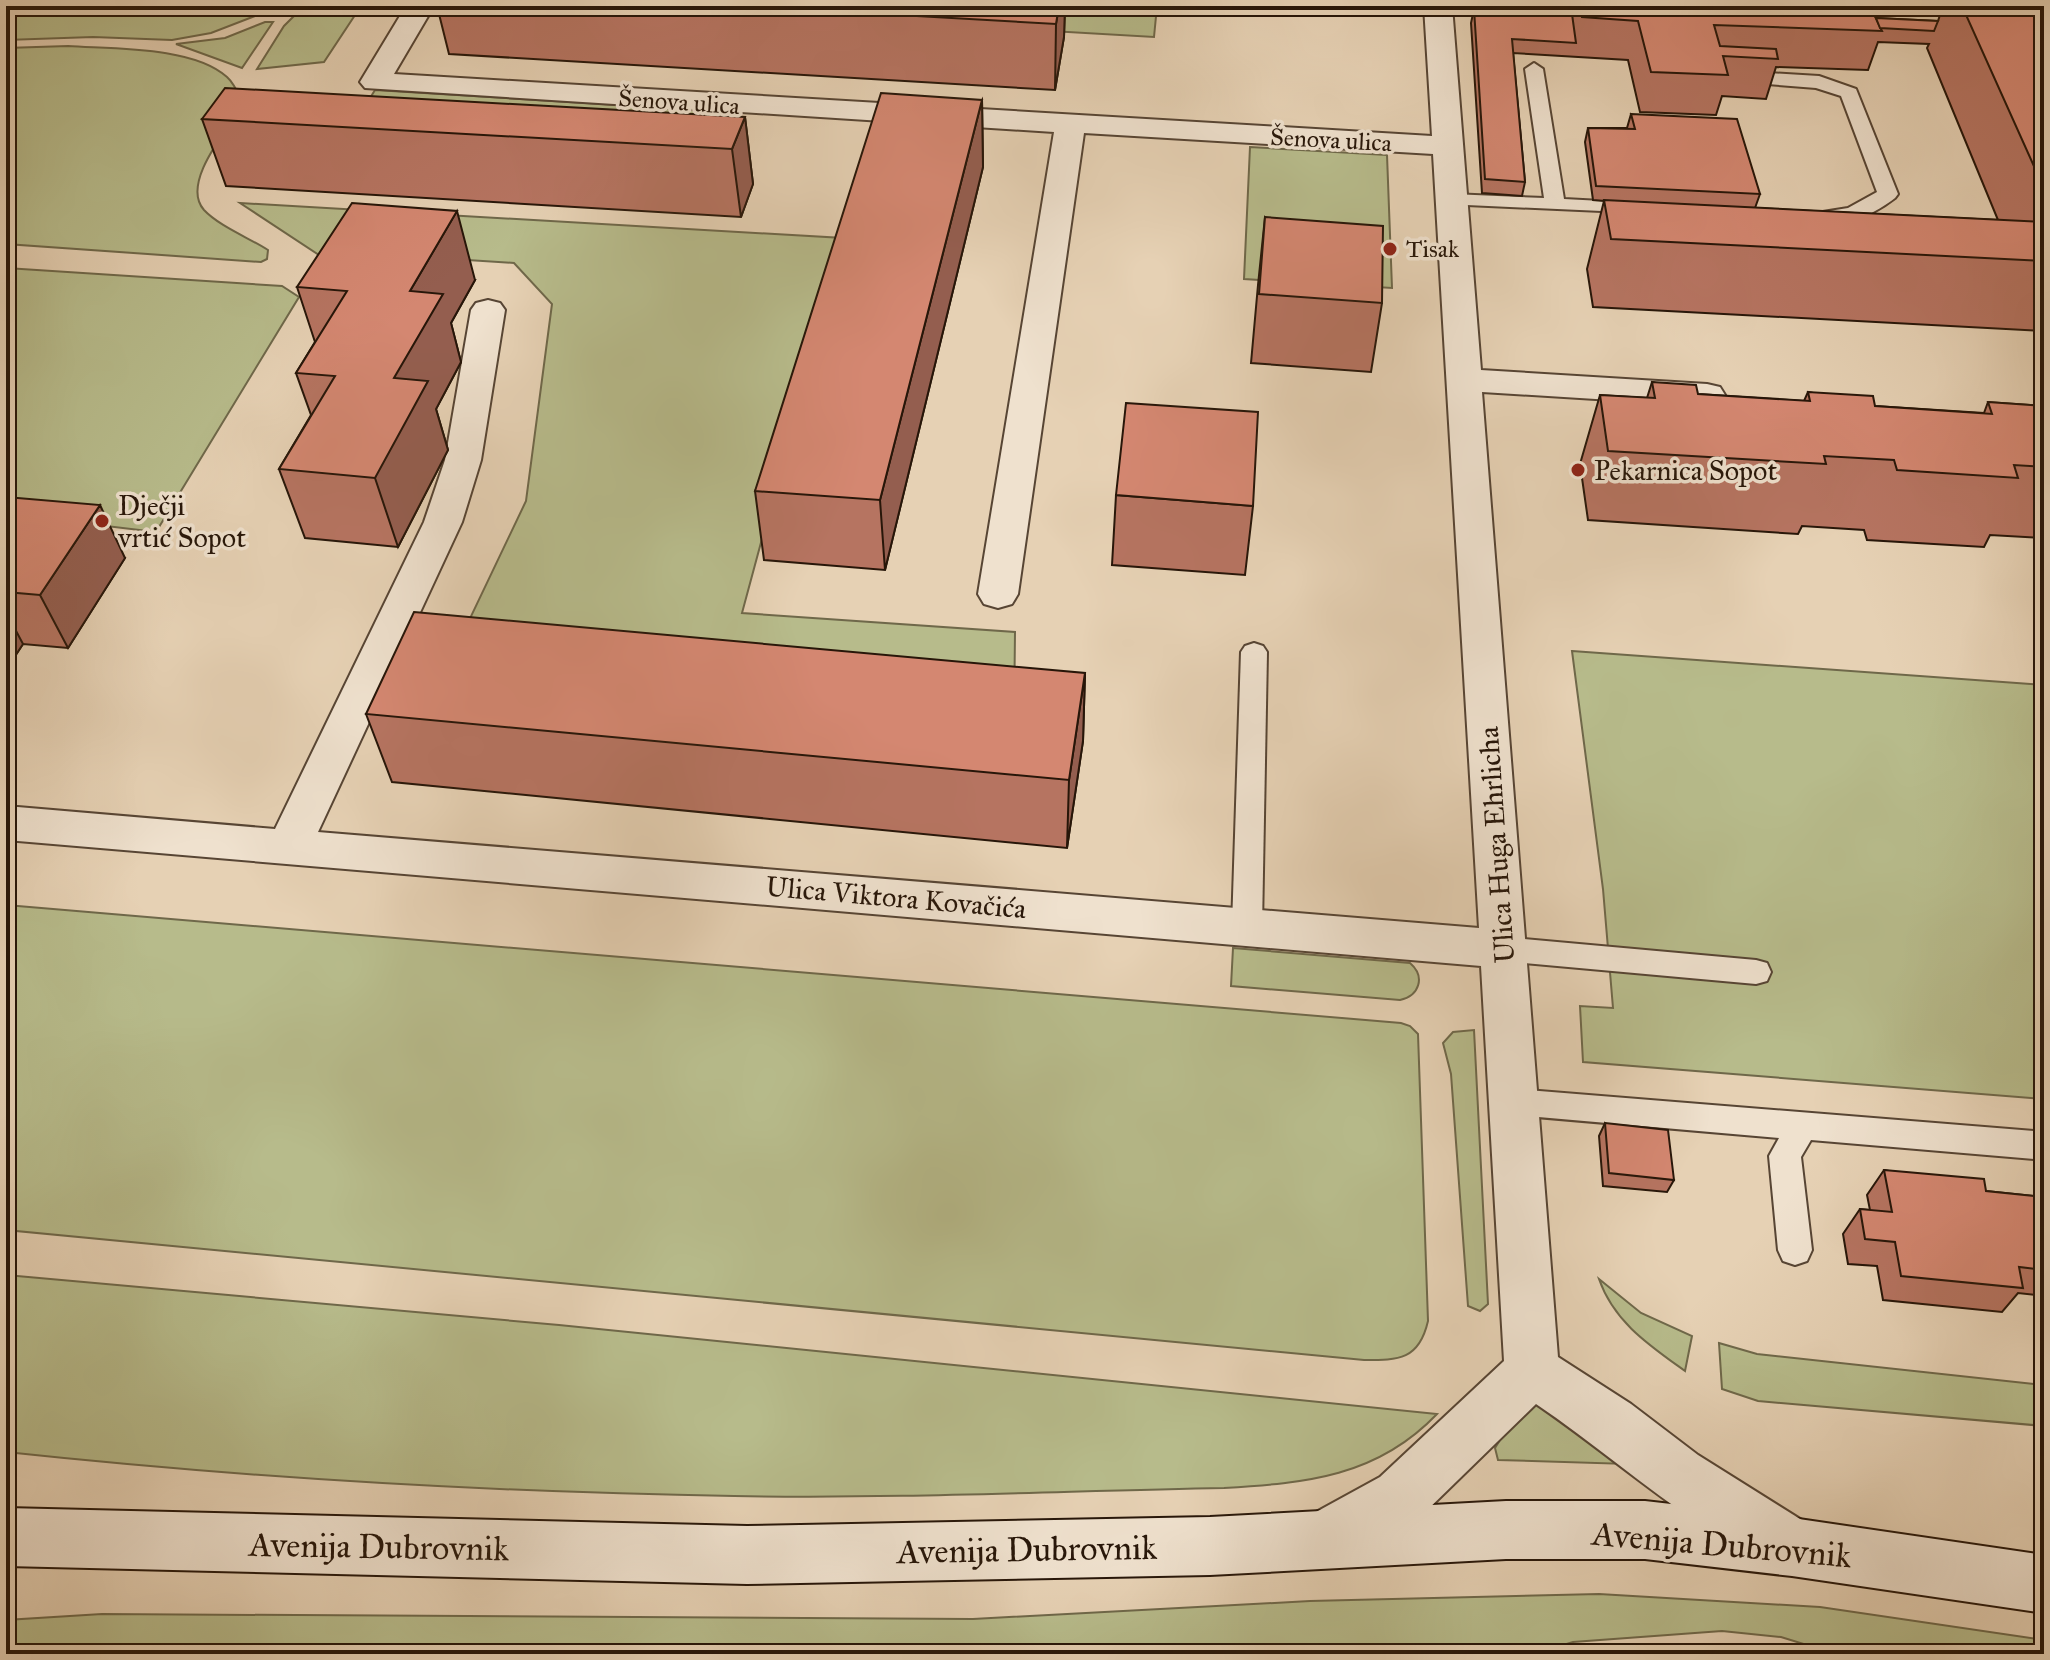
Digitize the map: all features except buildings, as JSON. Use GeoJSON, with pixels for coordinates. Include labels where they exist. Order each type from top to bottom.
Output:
{"type":"FeatureCollection","features":[{"type":"Feature","properties":{"kind":"street","name":"Šenova ulica"},"geometry":{"type":"LineString","coordinates":[[420,6],[375,82],[1449,146]]}},
{"type":"Feature","properties":{"kind":"street","name":"Ulica Huga Ehrlicha"},"geometry":{"type":"LineString","coordinates":[[1438,6],[1532,1371]]}},
{"type":"Feature","properties":{"kind":"street"},"geometry":{"type":"LineString","coordinates":[[998,594],[1070,125]]}},
{"type":"Feature","properties":{"kind":"street"},"geometry":{"type":"LineString","coordinates":[[289,846],[443,522],[463,460],[488,310]]}},
{"type":"Feature","properties":{"kind":"street"},"geometry":{"type":"LineString","coordinates":[[1466,380],[1746,398]]}},
{"type":"Feature","properties":{"kind":"street","name":"Ulica Viktora Kovačića"},"geometry":{"type":"LineString","coordinates":[[6,823],[1503,949]]}},
{"type":"Feature","properties":{"kind":"street"},"geometry":{"type":"LineString","coordinates":[[1322,1540],[1400,1497],[1532,1371],[1611,1423],[1678,1475],[1792,1547]]}},
{"type":"Feature","properties":{"kind":"street","name":"Avenija Dubrovnik"},"geometry":{"type":"LineString","coordinates":[[6,1537],[747,1555],[1210,1546],[1506,1530],[1645,1530],[1792,1547],[2044,1584]]}},
{"type":"Feature","properties":{"kind":"lane"},"geometry":{"type":"LineString","coordinates":[[1534,69],[1555,205]]}},
{"type":"Feature","properties":{"kind":"lane"},"geometry":{"type":"LineString","coordinates":[[1736,77],[1819,82],[1849,93],[1888,194],[1872,208],[1831,218],[1800,217]]}},
{"type":"Feature","properties":{"kind":"lane"},"geometry":{"type":"LineString","coordinates":[[1452,200],[1662,210]]}},
{"type":"Feature","properties":{"kind":"lane"},"geometry":{"type":"LineString","coordinates":[[1247,927],[1254,652]]}},
{"type":"Feature","properties":{"kind":"lane"},"geometry":{"type":"LineString","coordinates":[[1503,949],[1756,972]]}},
{"type":"Feature","properties":{"kind":"lane"},"geometry":{"type":"LineString","coordinates":[[1514,1102],[1802,1127],[1828,1125],[2034,1145]]}},
{"type":"Feature","properties":{"kind":"lane"},"geometry":{"type":"LineString","coordinates":[[1795,1250],[1785,1156],[1802,1127]]}},
{"type":"Feature","properties":{"kind":"green space"},"geometry":{"type":"Polygon","coordinates":[[[6,6],[281,6],[211,33],[172,40],[93,37],[6,40],[6,6]]]}},
{"type":"Feature","properties":{"kind":"green space"},"geometry":{"type":"Polygon","coordinates":[[[304,6],[361,6],[324,62],[257,69],[284,26],[304,6]]]}},
{"type":"Feature","properties":{"kind":"green space"},"geometry":{"type":"Polygon","coordinates":[[[623,6],[1157,6],[1154,37],[623,6]]]}},
{"type":"Feature","properties":{"kind":"green space"},"geometry":{"type":"Polygon","coordinates":[[[265,22],[273,22],[242,68],[176,44],[225,38],[265,22]]]}},
{"type":"Feature","properties":{"kind":"green space"},"geometry":{"type":"Polygon","coordinates":[[[68,46],[173,54],[212,67],[230,80],[243,104],[209,156],[198,186],[198,199],[204,210],[218,221],[268,250],[267,259],[261,262],[6,244],[6,48],[68,46]]]}},
{"type":"Feature","properties":{"kind":"green space"},"geometry":{"type":"Polygon","coordinates":[[[375,90],[714,111],[702,141],[357,119],[375,90]]]}},
{"type":"Feature","properties":{"kind":"green space"},"geometry":{"type":"Polygon","coordinates":[[[1250,147],[1387,155],[1392,288],[1244,279],[1250,147]]]}},
{"type":"Feature","properties":{"kind":"green space"},"geometry":{"type":"Polygon","coordinates":[[[240,203],[843,238],[742,613],[1015,632],[1014,720],[443,675],[526,501],[552,304],[514,263],[421,257],[325,259],[240,203]]]}},
{"type":"Feature","properties":{"kind":"green space"},"geometry":{"type":"Polygon","coordinates":[[[6,268],[282,286],[299,297],[156,532],[6,514],[6,268]]]}},
{"type":"Feature","properties":{"kind":"green space"},"geometry":{"type":"Polygon","coordinates":[[[1572,651],[2044,685],[2044,1099],[1583,1062],[1580,1006],[1613,1008],[1603,889],[1572,651]]]}},
{"type":"Feature","properties":{"kind":"green space"},"geometry":{"type":"Polygon","coordinates":[[[6,905],[1401,1023],[1418,1034],[1428,1321],[1419,1344],[1406,1355],[1364,1360],[6,1230],[6,905]]]}},
{"type":"Feature","properties":{"kind":"green space"},"geometry":{"type":"Polygon","coordinates":[[[1233,948],[1410,963],[1419,980],[1416,990],[1400,1000],[1231,986],[1233,948]]]}},
{"type":"Feature","properties":{"kind":"green space"},"geometry":{"type":"Polygon","coordinates":[[[1474,1030],[1488,1304],[1480,1311],[1468,1306],[1451,1074],[1443,1043],[1453,1032],[1474,1030]]]}},
{"type":"Feature","properties":{"kind":"green space"},"geometry":{"type":"Polygon","coordinates":[[[6,1275],[559,1325],[1437,1414],[1414,1435],[1365,1464],[1312,1479],[1224,1488],[856,1496],[643,1494],[369,1482],[97,1461],[6,1452],[6,1275]]]}},
{"type":"Feature","properties":{"kind":"green space"},"geometry":{"type":"Polygon","coordinates":[[[1599,1279],[1641,1313],[1692,1336],[1685,1371],[1623,1320],[1599,1279]]]}},
{"type":"Feature","properties":{"kind":"green space"},"geometry":{"type":"Polygon","coordinates":[[[1719,1343],[1757,1354],[2044,1385],[2044,1426],[1758,1401],[1722,1389],[1719,1343]]]}},
{"type":"Feature","properties":{"kind":"green space"},"geometry":{"type":"Polygon","coordinates":[[[1534,1385],[1627,1464],[1498,1460],[1495,1448],[1534,1385]]]}},
{"type":"Feature","properties":{"kind":"green space"},"geometry":{"type":"Polygon","coordinates":[[[1599,1594],[1820,1607],[2044,1640],[2044,1654],[1836,1654],[1781,1637],[1722,1631],[1573,1642],[1534,1654],[6,1652],[6,1620],[102,1614],[973,1619],[1310,1601],[1599,1594]]]}},
{"type":"Feature","properties":{"kind":"place","name":"Tisak"},"geometry":{"type":"Point","coordinates":[1390,249]}},
{"type":"Feature","properties":{"kind":"place","name":"Pekarnica Sopot"},"geometry":{"type":"Point","coordinates":[1578,470]}},
{"type":"Feature","properties":{"kind":"place","name":"Dječji vrtić Sopot"},"geometry":{"type":"Point","coordinates":[102,521]}}]}
